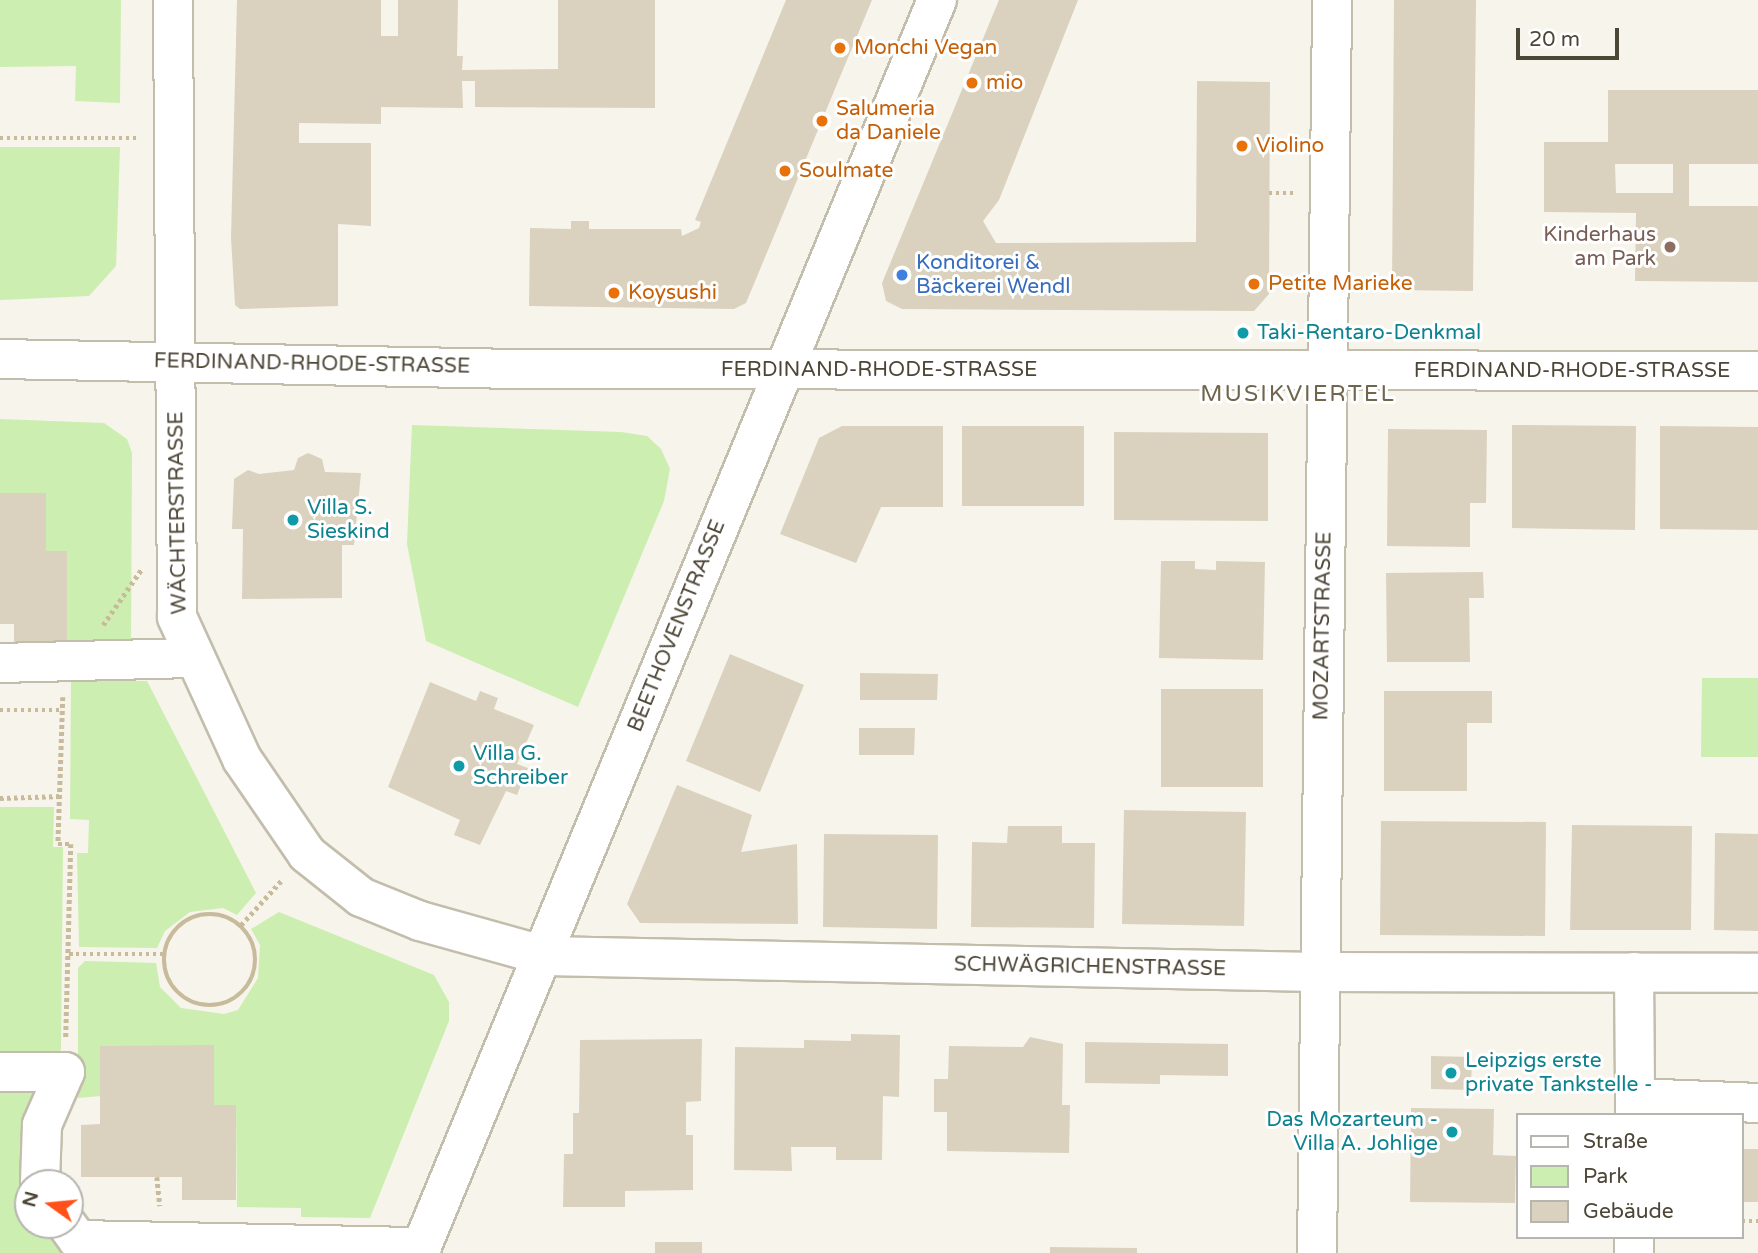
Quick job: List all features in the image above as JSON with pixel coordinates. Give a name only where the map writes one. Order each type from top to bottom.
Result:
[{"type":"street","name":"WÄCHTERSTRASSE","points":[[173,0],[177,617],[192,658],[242,759],[307,854],[361,898],[420,921],[545,957]]},
{"type":"street","name":"BEETHOVENSTRASSE","points":[[421,1250],[545,957],[780,370],[936,0]]},
{"type":"street","name":"MOZARTSTRASSE","points":[[1317,1253],[1317,972],[1332,0]]},
{"type":"street","name":"FERDINAND-RHODE-STRASSE","points":[[0,359],[780,370],[1758,371]]},
{"type":"street","points":[[0,663],[192,658]]},
{"type":"street","name":"SCHWÄGRICHENSTRASSE","points":[[545,957],[1317,972],[1758,973]]},
{"type":"street","points":[[1634,972],[1635,1106],[1758,1103]]},
{"type":"street","points":[[0,1072],[65,1072],[42,1125],[40,1169]]},
{"type":"street","points":[[77,1239],[421,1250]]},
{"type":"path","points":[[0,138],[173,138]]},
{"type":"path","points":[[65,1072],[71,844],[58,844],[63,710],[71,661],[137,570],[176,570]]},
{"type":"path","points":[[0,709],[63,710]]},
{"type":"path","points":[[0,798],[61,796]]},
{"type":"path","points":[[241,925],[307,854]]},
{"type":"path","points":[[215,913],[241,925],[256,952],[256,968],[251,983],[227,1003],[195,1004],[181,996],[171,985],[164,954],[187,919],[215,913]]},
{"type":"path","points":[[69,954],[164,954]]},
{"type":"green space","points":[[0,0],[121,0],[120,103],[75,101],[76,66],[0,67]]},
{"type":"green space","points":[[0,147],[120,147],[116,266],[89,296],[0,300]]},
{"type":"green space","points":[[0,419],[104,423],[127,439],[132,453],[131,650],[67,646],[67,551],[46,551],[46,493],[0,493]]},
{"type":"green space","points":[[412,425],[621,432],[647,436],[661,449],[670,469],[664,501],[578,707],[426,641],[407,544]]},
{"type":"green space","points":[[1702,678],[1758,678],[1758,757],[1701,757]]},
{"type":"green space","points":[[71,681],[147,681],[256,893],[237,915],[223,908],[190,912],[165,931],[157,948],[79,947],[77,853],[88,853],[89,820],[70,819]]},
{"type":"green space","points":[[0,807],[54,807],[53,847],[63,847],[61,1049],[54,1061],[0,1060]]},
{"type":"green space","points":[[279,912],[434,975],[449,1002],[449,1021],[370,1218],[301,1217],[301,1208],[237,1207],[236,1105],[214,1105],[213,1046],[101,1046],[101,1096],[78,1098],[78,968],[85,961],[156,963],[160,987],[181,1008],[224,1014],[238,1010],[258,978],[260,945],[251,929]]},
{"type":"green space","points":[[0,1082],[49,1083],[27,1169],[14,1169],[14,1239],[58,1239],[65,1246],[62,1253],[0,1253]]},
{"type":"building","points":[[237,0],[381,0],[381,36],[398,36],[398,0],[458,0],[457,56],[463,56],[462,70],[558,69],[558,0],[655,0],[655,108],[475,107],[475,81],[462,81],[463,108],[381,107],[381,124],[299,123],[299,143],[371,143],[371,226],[338,224],[338,306],[240,309],[235,305],[231,238]]},
{"type":"building","points":[[786,0],[872,0],[746,303],[734,309],[529,306],[530,228],[571,229],[571,221],[589,221],[589,229],[681,229],[682,236],[699,228],[701,222],[695,220]]},
{"type":"building","points":[[999,0],[1078,0],[999,200],[983,221],[996,243],[1196,242],[1197,81],[1270,82],[1269,294],[1254,311],[902,309],[886,301],[882,283]]},
{"type":"building","points":[[1394,0],[1476,0],[1473,291],[1392,290]]},
{"type":"building","points":[[1608,90],[1758,90],[1758,164],[1689,164],[1689,206],[1758,206],[1758,282],[1635,281],[1636,213],[1544,212],[1544,142],[1608,142]],"holes":[[[1615,164],[1673,164],[1673,193],[1616,193]]]},
{"type":"building","points":[[1512,425],[1636,426],[1635,530],[1512,528]]},
{"type":"building","points":[[842,426],[943,426],[943,507],[881,507],[856,563],[780,534],[819,438]]},
{"type":"building","points":[[962,426],[1084,426],[1084,506],[962,506]]},
{"type":"building","points":[[1660,426],[1758,427],[1758,530],[1660,529]]},
{"type":"building","points":[[1388,429],[1487,430],[1486,503],[1470,503],[1470,547],[1387,546]]},
{"type":"building","points":[[1114,432],[1268,433],[1268,521],[1114,520]]},
{"type":"building","name":"Villa S. Sieskind","points":[[308,453],[322,459],[325,472],[361,473],[354,545],[342,545],[342,598],[242,599],[243,529],[232,529],[234,479],[248,470],[259,474],[294,470],[298,458]]},
{"type":"building","points":[[0,493],[46,493],[46,551],[67,551],[67,646],[14,646],[14,624],[0,624]]},
{"type":"building","points":[[1161,561],[1195,561],[1195,569],[1216,570],[1216,561],[1265,562],[1263,660],[1159,658]]},
{"type":"building","points":[[1483,572],[1484,598],[1469,598],[1470,662],[1387,662],[1386,573]]},
{"type":"building","points":[[730,654],[804,685],[760,792],[686,761]]},
{"type":"building","points":[[860,673],[938,674],[937,700],[860,700]]},
{"type":"building","name":"Villa G. Schreiber","points":[[430,682],[476,701],[480,691],[498,698],[494,709],[534,725],[517,764],[528,768],[517,795],[506,791],[480,845],[454,835],[460,820],[388,787]]},
{"type":"building","points":[[1161,689],[1263,689],[1263,787],[1161,787]]},
{"type":"building","points":[[1384,691],[1492,691],[1492,723],[1467,723],[1467,791],[1384,791]]},
{"type":"building","points":[[859,728],[915,728],[914,755],[859,755]]},
{"type":"building","points":[[677,785],[752,815],[741,852],[797,844],[798,924],[640,923],[627,904]]},
{"type":"building","points":[[1124,810],[1246,812],[1244,926],[1122,924]]},
{"type":"building","points":[[1381,821],[1546,822],[1545,936],[1380,935]]},
{"type":"building","points":[[1572,825],[1692,826],[1691,930],[1570,930]]},
{"type":"building","points":[[1008,826],[1062,826],[1062,843],[1095,843],[1094,928],[971,927],[972,842],[1007,843]]},
{"type":"building","points":[[1715,833],[1758,834],[1758,931],[1714,930]]},
{"type":"building","points":[[824,834],[938,835],[937,929],[823,927]]},
{"type":"building","points":[[851,1034],[900,1035],[899,1097],[883,1096],[882,1160],[836,1160],[836,1147],[791,1147],[792,1171],[734,1170],[735,1047],[804,1048],[804,1040],[851,1041]]},
{"type":"building","points":[[1030,1037],[1063,1044],[1062,1105],[1070,1105],[1069,1153],[947,1151],[947,1112],[934,1112],[934,1079],[948,1079],[949,1046],[1023,1047]]},
{"type":"building","points":[[702,1039],[701,1101],[686,1102],[686,1135],[693,1135],[693,1190],[625,1191],[625,1207],[563,1207],[564,1154],[573,1154],[573,1113],[579,1113],[580,1040]]},
{"type":"building","points":[[1085,1042],[1228,1044],[1228,1076],[1160,1075],[1160,1084],[1085,1083]]},
{"type":"building","points":[[214,1045],[214,1105],[236,1105],[236,1200],[182,1200],[182,1177],[84,1177],[84,1169],[81,1169],[81,1125],[100,1124],[100,1046]]},
{"type":"building","name":"Leipzigs erste private Tankstelle -","points":[[1431,1056],[1472,1057],[1471,1090],[1431,1089]]},
{"type":"building","name":"Das Mozarteum - Villa A. Johlige","points":[[1411,1108],[1494,1109],[1493,1155],[1516,1156],[1515,1203],[1410,1202]]},
{"type":"building","points":[[1744,1149],[1758,1149],[1758,1202],[1744,1202]]},
{"type":"building","points":[[655,1242],[702,1242],[702,1253],[655,1253]]},
{"type":"building","points":[[1050,1247],[1137,1248],[1137,1253],[1050,1253]]},
{"type":"place","name":"Monchi Vegan","points":[[840,48]]},
{"type":"place","name":"mio","points":[[972,83]]},
{"type":"place","name":"Salumeria da Daniele","points":[[822,121]]},
{"type":"place","name":"Violino","points":[[1242,146]]},
{"type":"place","name":"Soulmate","points":[[785,171]]},
{"type":"place","name":"Kinderhaus am Park","points":[[1670,247]]},
{"type":"place","name":"Konditorei & Bäckerei Wendl","points":[[902,275]]},
{"type":"place","name":"Petite Marieke","points":[[1254,284]]},
{"type":"place","name":"Koysushi","points":[[614,293]]},
{"type":"place","name":"Taki-Rentaro-Denkmal","points":[[1243,333]]},
{"type":"place","name":"Villa S. Sieskind","points":[[293,520]]},
{"type":"place","name":"Villa G. Schreiber","points":[[459,766]]},
{"type":"place","name":"Leipzigs erste private Tankstelle -","points":[[1451,1073]]},
{"type":"place","name":"Das Mozarteum - Villa A. Johlige","points":[[1452,1132]]},
{"type":"district","name":"MUSIKVIERTEL","points":[[1298,394]]}]
